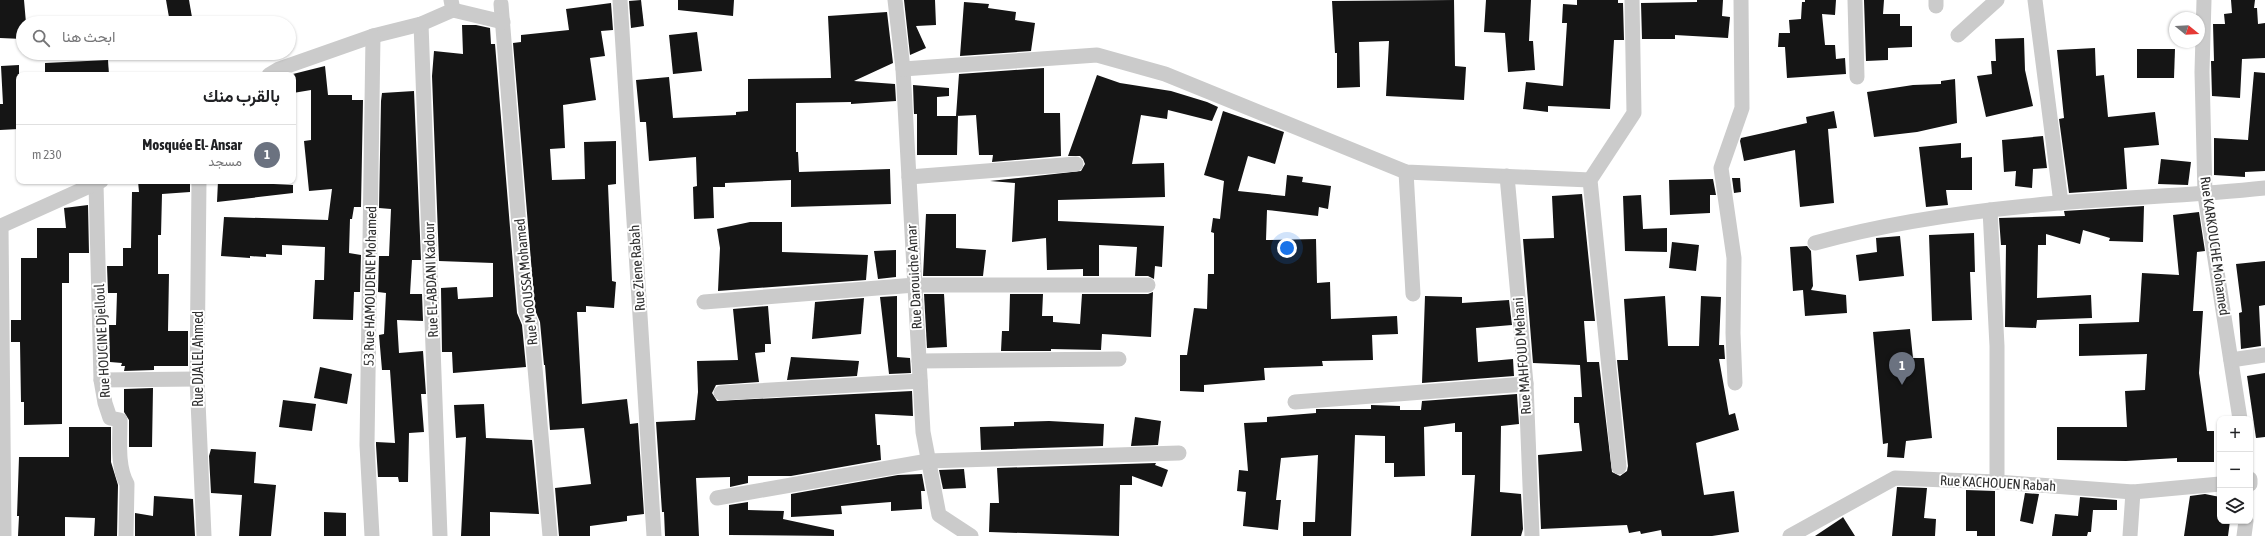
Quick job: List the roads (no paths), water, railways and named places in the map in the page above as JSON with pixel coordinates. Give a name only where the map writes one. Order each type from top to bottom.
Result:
[{"type":"street","name":"Rue Ziene Rabah","points":[[620,0],[654,536]]},
{"type":"street","name":"Rue Darouiche Amar","points":[[895,0],[903,69],[923,432],[939,515],[971,536]]},
{"type":"street","points":[[1620,467],[1590,180],[1634,113],[1632,0]]},
{"type":"street","points":[[1735,383],[1733,333],[1734,258],[1721,168],[1742,108],[1741,0]]},
{"type":"street","points":[[1855,0],[1857,77]]},
{"type":"street","points":[[1958,35],[1997,0]]},
{"type":"street","points":[[2035,0],[2061,203]]},
{"type":"street","name":"Rue KARKOUCHE Mohamed","points":[[2204,0],[2202,72],[2205,195],[2240,416]]},
{"type":"street","name":"Rue MoOUSSA Mohamed","points":[[501,4],[526,312],[531,323],[550,536]]},
{"type":"street","points":[[275,72],[373,36],[421,24],[452,5],[503,22]]},
{"type":"street","name":"Rue EL-ABDANI Kadour","points":[[421,24],[440,536]]},
{"type":"street","name":"53 Rue HAMOUDENE Mohamed","points":[[372,536],[367,445],[373,36]]},
{"type":"street","points":[[903,69],[1097,55],[1165,74],[1406,172],[1590,180]]},
{"type":"street","points":[[909,177],[1076,164]]},
{"type":"street","points":[[1406,172],[1413,294]]},
{"type":"street","name":"Rue MAHFOUD Mehani","points":[[1507,176],[1526,384],[1532,536]]},
{"type":"street","points":[[4,536],[1,226],[96,184]]},
{"type":"street","name":"Rue HOUCINE Djelloul","points":[[98,184],[101,380],[104,403],[110,418],[120,420],[120,459],[127,484],[126,536]]},
{"type":"street","name":"Rue DJALEL Ahmed","points":[[199,184],[197,379],[204,536]]},
{"type":"street","points":[[1815,242],[1856,232],[1990,210],[2061,203],[2205,195],[2265,188]]},
{"type":"street","points":[[1990,210],[1997,346],[1997,482]]},
{"type":"street","points":[[704,302],[915,285],[1148,285]]},
{"type":"street","points":[[2231,360],[2265,355]]},
{"type":"street","points":[[919,361],[1119,359]]},
{"type":"street","points":[[101,380],[197,379]]},
{"type":"street","points":[[721,393],[920,382]]},
{"type":"street","points":[[1295,402],[1526,384]]},
{"type":"street","points":[[717,498],[928,461],[1178,453]]},
{"type":"street","name":"Rue KACHOUEN Rabah","points":[[1790,536],[1895,478],[1997,482],[2133,492],[2217,484]]},
{"type":"street","points":[[2130,536],[2133,492]]},
{"type":"street","points":[[2244,536],[2246,524]]},
{"type":"place","name":"Mosquée El- Ansar","points":[[1902,385]]}]
